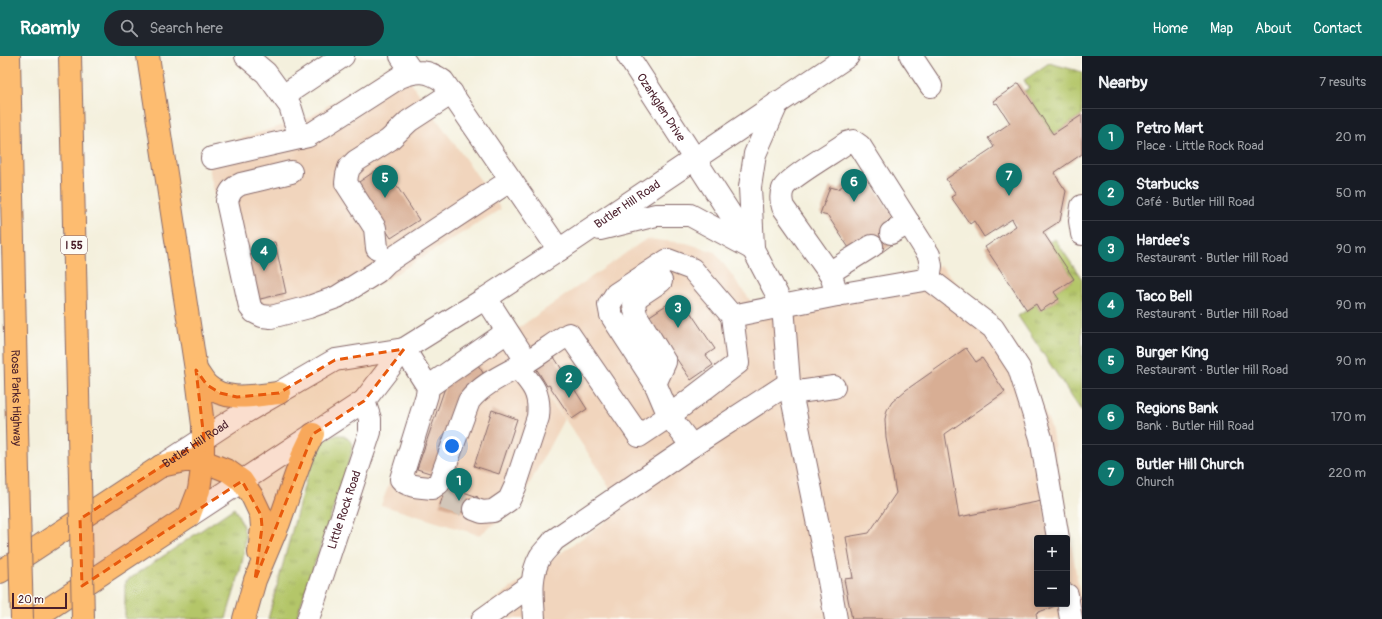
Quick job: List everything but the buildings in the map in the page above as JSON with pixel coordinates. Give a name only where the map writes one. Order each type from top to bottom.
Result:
[{"type":"main road","name":"Rosa Parks Highway","points":[[9,56],[22,619]]},
{"type":"main road","name":"I 55","points":[[70,56],[83,619]]},
{"type":"main road","points":[[148,56],[196,370],[204,439],[199,490],[189,516]]},
{"type":"main road","points":[[196,370],[207,385],[220,393],[237,397],[279,393]]},
{"type":"main road","points":[[255,580],[279,523],[302,457],[313,434]]},
{"type":"main road","points":[[161,466],[184,461],[203,461],[228,471],[242,481],[257,504],[261,521],[261,544],[255,580],[244,619]]},
{"type":"main road","name":"Butler Hill Road","points":[[0,572],[161,466]]},
{"type":"main road","name":"Butler Hill Road","points":[[33,619],[189,516]]},
{"type":"street","points":[[246,56],[266,72],[290,106],[300,138]]},
{"type":"street","points":[[283,96],[343,56]]},
{"type":"street","name":"Ozarkglen Drive","points":[[628,56],[753,249],[783,306]]},
{"type":"street","name":"Butler Hill Road","points":[[189,516],[364,401],[404,349],[486,298],[585,233],[694,158],[848,56]]},
{"type":"street","points":[[911,56],[931,86]]},
{"type":"street","points":[[212,158],[308,136],[400,77],[407,64],[428,72],[443,81],[559,250]]},
{"type":"street","points":[[290,172],[241,184],[229,193],[227,201],[250,307],[254,312],[262,316],[271,317],[337,297],[377,272],[382,255],[375,228],[346,183],[346,175],[349,168],[356,161],[389,140],[409,121],[452,93]]},
{"type":"street","points":[[753,249],[750,187],[756,154],[778,102]]},
{"type":"street","points":[[837,295],[830,273],[784,207],[780,198],[783,188],[791,180],[846,143],[853,141],[860,146],[900,228],[929,255],[931,266],[929,280]]},
{"type":"street","points":[[382,255],[511,180]]},
{"type":"street","points":[[1082,206],[1080,221],[1082,234]]},
{"type":"street","points":[[585,233],[656,215],[690,215],[753,249]]},
{"type":"street","points":[[830,273],[872,246]]},
{"type":"street","points":[[404,349],[428,387],[427,395],[401,479],[403,482],[437,493],[439,482],[469,401],[475,393],[522,365],[569,334],[639,436],[668,416],[738,363],[732,316],[692,270],[668,260],[616,294],[609,305],[611,315],[658,377],[668,416],[692,446]]},
{"type":"street","points":[[658,377],[665,362],[636,315],[634,305],[637,297],[667,277],[692,270]]},
{"type":"street","points":[[732,316],[837,295],[929,280],[993,328],[1018,368],[1041,438],[1057,535]]},
{"type":"street","points":[[474,509],[482,512],[493,511],[509,500],[515,487],[538,417],[540,405],[537,394],[507,332],[486,298]]},
{"type":"street","points":[[783,306],[790,388],[836,619]]},
{"type":"street","points":[[428,387],[507,332]]},
{"type":"street","name":"Butler Hill Road","points":[[161,466],[279,393],[336,360],[404,349]]},
{"type":"street","points":[[534,619],[532,584],[534,572],[540,557],[554,540],[692,446],[790,388],[834,388]]},
{"type":"street","name":"Little Rock Road","points":[[308,619],[370,432],[370,419],[364,401]]},
{"type":"street","points":[[483,619],[532,584]]},
{"type":"street","points":[[1069,607],[1071,619]]},
{"type":"highlighted area","points":[[404,349],[364,401],[313,434],[255,580],[262,527],[261,515],[242,481],[82,586],[80,519],[204,439],[196,370],[207,385],[220,393],[237,397],[279,393],[335,360]]},
{"type":"shaded area","points":[[396,62],[501,209],[379,284],[334,308],[245,317],[204,150],[310,117]]},
{"type":"shaded area","points":[[646,239],[686,243],[715,252],[753,304],[941,266],[1019,351],[1051,427],[1070,535],[1034,535],[1034,607],[1070,607],[1070,537],[1082,607],[1082,619],[467,619],[622,510],[596,465],[531,369],[514,331]]},
{"type":"shaded area","points":[[502,331],[564,419],[516,509],[479,535],[381,505],[429,380]]},
{"type":"green space","points":[[1049,63],[1082,72],[1082,115],[1053,134],[1024,91],[1029,88],[1024,80]]},
{"type":"green space","points":[[1055,239],[1082,279],[1082,412],[1018,316],[1036,304],[1040,311],[1059,299],[1054,292],[1074,279],[1049,242]]},
{"type":"green space","points":[[337,435],[342,435],[349,440],[352,446],[352,452],[296,619],[268,619],[311,461],[315,452],[323,442]]},
{"type":"green space","points":[[234,508],[243,527],[245,543],[244,554],[226,619],[125,619],[125,582]]},
{"type":"tunnel","points":[[443,498],[474,509]]},
{"type":"place","name":"Butler Hill Church","points":[[1009,196]]},
{"type":"place","name":"Burger King","points":[[385,198]]},
{"type":"place","name":"Regions Bank","points":[[854,202]]},
{"type":"place","name":"Taco Bell","points":[[264,271]]},
{"type":"place","name":"Hardee's","points":[[678,328]]},
{"type":"place","name":"Starbucks","points":[[569,398]]},
{"type":"place","name":"Petro Mart","points":[[459,501]]}]
